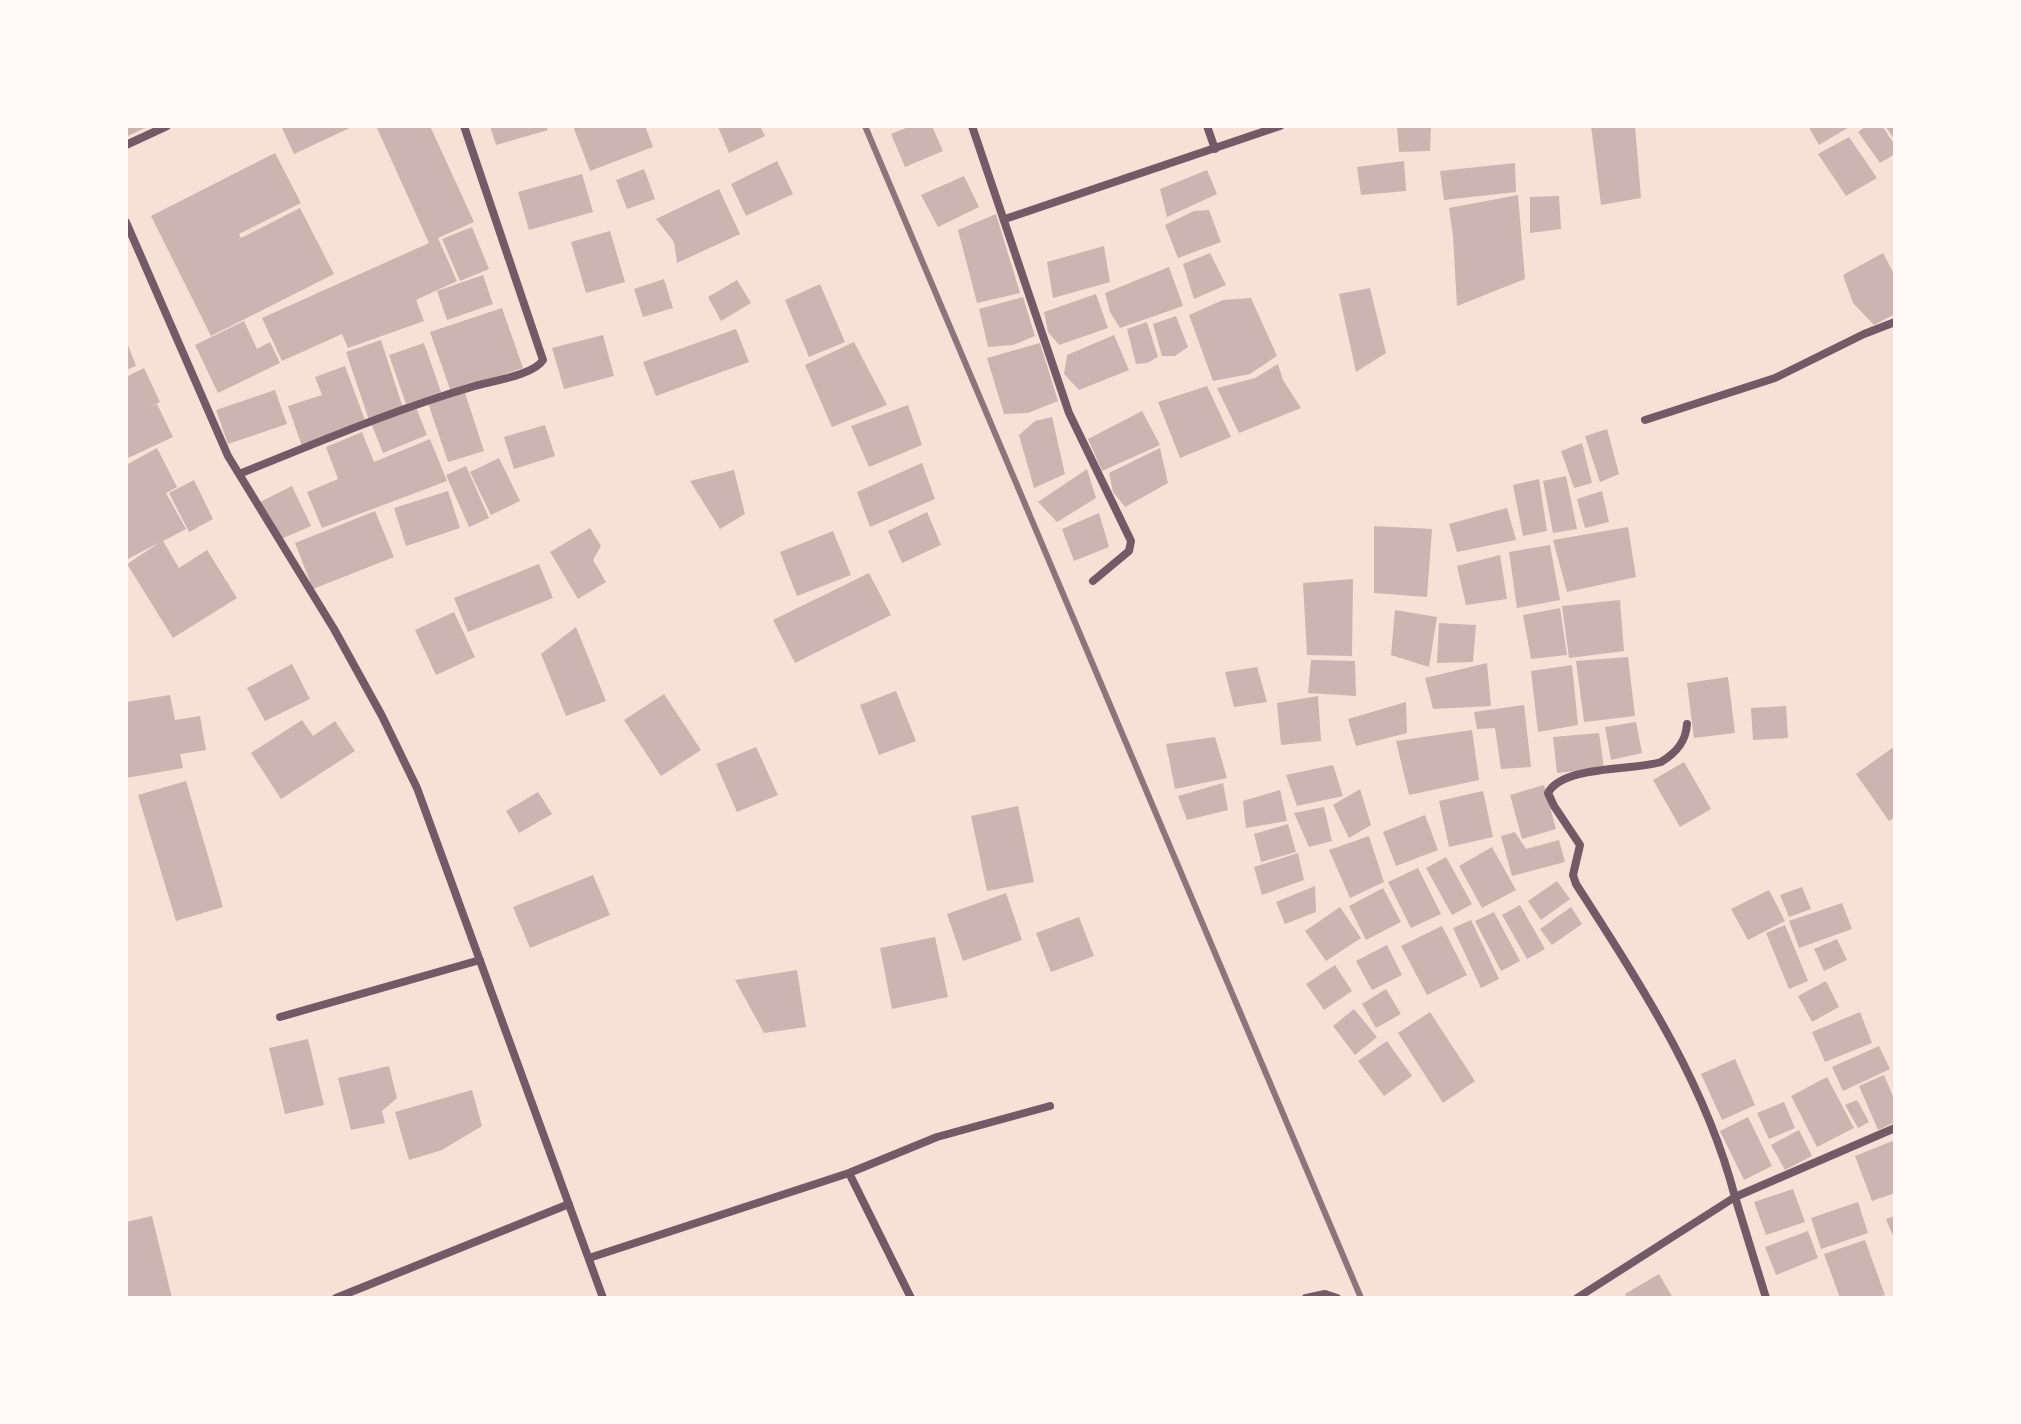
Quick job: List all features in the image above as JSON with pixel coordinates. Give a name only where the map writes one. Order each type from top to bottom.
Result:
[{"type":"street","points":[[126,145],[167,126]]},
{"type":"street","points":[[239,474],[414,405],[518,374],[539,366],[543,360],[464,126]]},
{"type":"street","points":[[972,126],[1069,413],[1131,541],[1129,551],[1093,581]]},
{"type":"street","points":[[1207,126],[1215,149]]},
{"type":"street","points":[[1005,219],[1280,126]]},
{"type":"street","points":[[126,222],[228,456],[334,629],[382,716],[432,826],[603,1298]]},
{"type":"street","points":[[1645,420],[1775,378],[1895,322]]},
{"type":"street","points":[[1687,724],[1683,741],[1661,762],[1570,776],[1554,783],[1548,793],[1580,845],[1573,875],[1576,884],[1645,992],[1680,1054],[1718,1137],[1766,1298]]},
{"type":"street","points":[[280,1017],[480,960]]},
{"type":"street","points":[[589,1258],[849,1173],[937,1137],[1050,1106]]},
{"type":"street","points":[[1577,1298],[1735,1197],[1895,1128]]},
{"type":"street","points":[[849,1173],[911,1298]]},
{"type":"street","points":[[336,1298],[569,1204]]},
{"type":"street","points":[[1306,1298],[1325,1294],[1337,1298]]},
{"type":"building","points":[[126,126],[149,126],[126,137]]},
{"type":"building","points":[[281,126],[354,126],[294,154]]},
{"type":"building","points":[[376,126],[430,126],[474,222],[438,238],[457,281],[416,300],[424,321],[348,348],[342,334],[282,361],[262,318],[429,243]]},
{"type":"building","points":[[490,126],[546,126],[548,130],[496,145]]},
{"type":"building","points":[[573,126],[645,126],[653,147],[590,171]]},
{"type":"building","points":[[760,126],[765,136],[729,153],[718,127]]},
{"type":"building","points":[[911,126],[932,126],[943,151],[905,167],[891,134]]},
{"type":"building","points":[[1397,126],[1431,126],[1430,151],[1399,152]]},
{"type":"building","points":[[1591,126],[1635,126],[1641,198],[1601,205]]},
{"type":"building","points":[[1808,126],[1851,126],[1819,145]]},
{"type":"building","points":[[1866,126],[1882,126],[1895,145],[1895,154],[1880,163],[1858,132]]},
{"type":"building","points":[[1885,126],[1895,126],[1895,140]]},
{"type":"building","points":[[1849,137],[1877,178],[1846,196],[1818,154]]},
{"type":"building","points":[[275,153],[301,203],[239,234],[241,238],[300,208],[334,274],[211,336],[151,216]]},
{"type":"building","points":[[777,161],[793,194],[746,216],[731,184]]},
{"type":"building","points":[[1404,161],[1406,191],[1361,195],[1357,167]]},
{"type":"building","points":[[1515,163],[1516,192],[1444,200],[1440,171]]},
{"type":"building","points":[[644,169],[655,199],[627,209],[616,180]]},
{"type":"building","points":[[1207,170],[1217,194],[1167,217],[1160,189]]},
{"type":"building","points":[[582,174],[593,212],[529,230],[518,192]]},
{"type":"building","points":[[964,176],[979,207],[938,227],[921,195]]},
{"type":"building","points":[[719,189],[740,234],[677,263],[674,242],[656,219]]},
{"type":"building","points":[[1518,195],[1525,279],[1457,306],[1449,208]]},
{"type":"building","points":[[1559,196],[1561,229],[1530,233],[1530,197]]},
{"type":"building","points":[[1209,210],[1221,242],[1178,258],[1165,225],[1194,211]]},
{"type":"building","points":[[996,214],[1020,293],[977,303],[958,230]]},
{"type":"building","points":[[472,227],[489,269],[460,281],[442,239]]},
{"type":"building","points":[[610,231],[625,282],[586,293],[571,242]]},
{"type":"building","points":[[1104,246],[1110,282],[1053,298],[1047,262]]},
{"type":"building","points":[[1210,253],[1226,285],[1194,299],[1183,264]]},
{"type":"building","points":[[1883,253],[1895,276],[1895,314],[1874,325],[1853,303],[1843,275]]},
{"type":"building","points":[[1169,267],[1183,306],[1120,328],[1110,312],[1105,293]]},
{"type":"building","points":[[483,275],[493,304],[447,320],[437,291]]},
{"type":"building","points":[[664,279],[673,308],[643,317],[634,289]]},
{"type":"building","points":[[737,280],[751,303],[721,321],[708,297]]},
{"type":"building","points":[[820,284],[845,342],[809,357],[785,300]]},
{"type":"building","points":[[1370,288],[1386,353],[1356,372],[1339,294]]},
{"type":"building","points":[[1096,294],[1108,328],[1059,345],[1048,332],[1044,312]]},
{"type":"building","points":[[1023,297],[1035,336],[1013,345],[988,347],[979,309]]},
{"type":"building","points":[[1251,298],[1277,356],[1250,374],[1213,381],[1189,315],[1223,300]]},
{"type":"building","points":[[502,308],[523,368],[451,392],[430,332]]},
{"type":"building","points":[[1176,316],[1188,347],[1175,356],[1162,356],[1153,324]]},
{"type":"building","points":[[244,321],[257,349],[270,342],[280,363],[218,393],[195,345]]},
{"type":"building","points":[[1147,322],[1158,357],[1136,364],[1127,329]]},
{"type":"building","points":[[736,329],[749,362],[656,396],[643,362]]},
{"type":"building","points":[[603,335],[614,376],[564,389],[552,348]]},
{"type":"building","points":[[1114,335],[1129,370],[1079,390],[1064,374],[1067,355]]},
{"type":"building","points":[[126,340],[136,366],[126,370]]},
{"type":"building","points":[[381,340],[403,408],[369,420],[346,352]]},
{"type":"building","points":[[854,342],[887,405],[832,427],[805,365]]},
{"type":"building","points":[[424,343],[441,392],[406,404],[389,355]]},
{"type":"building","points":[[1040,343],[1058,401],[1028,413],[1004,414],[987,358]]},
{"type":"building","points":[[1278,364],[1283,380],[1301,408],[1239,433],[1217,388],[1255,378]]},
{"type":"building","points":[[345,366],[366,423],[302,446],[288,406],[322,395],[315,377]]},
{"type":"building","points":[[144,368],[160,402],[145,409],[157,404],[173,437],[126,459],[126,377]]},
{"type":"building","points":[[1207,386],[1231,437],[1180,458],[1158,402]]},
{"type":"building","points":[[275,390],[287,424],[228,444],[216,410]]},
{"type":"building","points":[[464,390],[484,451],[448,462],[428,403]]},
{"type":"building","points":[[415,405],[427,435],[383,453],[371,423]]},
{"type":"building","points":[[908,405],[922,445],[869,467],[851,426]]},
{"type":"building","points":[[1142,411],[1160,445],[1102,471],[1088,439]]},
{"type":"building","points":[[1052,417],[1065,474],[1034,488],[1019,435],[1035,421]]},
{"type":"building","points":[[545,425],[555,456],[514,469],[504,437]]},
{"type":"building","points":[[1607,429],[1619,474],[1600,482],[1585,436]]},
{"type":"building","points":[[362,432],[374,462],[430,439],[447,481],[322,528],[307,492],[338,479],[326,447]]},
{"type":"building","points":[[1582,443],[1592,483],[1574,488],[1561,451]]},
{"type":"building","points":[[157,448],[177,487],[166,493],[186,529],[163,541],[179,568],[207,550],[237,598],[173,638],[127,564],[160,542],[126,560],[126,465]]},
{"type":"building","points":[[1160,448],[1168,483],[1125,507],[1113,492],[1109,473]]},
{"type":"building","points":[[499,458],[520,501],[491,515],[470,472]]},
{"type":"building","points":[[922,463],[935,499],[870,527],[857,492]]},
{"type":"building","points":[[466,466],[489,518],[469,527],[446,475]]},
{"type":"building","points":[[1087,469],[1096,498],[1057,522],[1038,502]]},
{"type":"building","points":[[734,470],[745,514],[720,529],[690,481]]},
{"type":"building","points":[[1566,476],[1577,529],[1553,533],[1543,481]]},
{"type":"building","points":[[1539,479],[1547,531],[1523,536],[1513,485]]},
{"type":"building","points":[[194,480],[213,519],[189,532],[169,493]]},
{"type":"building","points":[[292,486],[311,526],[281,539],[260,502]]},
{"type":"building","points":[[448,491],[460,528],[406,546],[394,508]]},
{"type":"building","points":[[1602,491],[1609,522],[1585,528],[1577,499]]},
{"type":"building","points":[[1507,508],[1516,540],[1457,552],[1449,524]]},
{"type":"building","points":[[375,511],[394,557],[313,589],[295,543]]},
{"type":"building","points":[[927,512],[941,545],[902,563],[888,531]]},
{"type":"building","points":[[1099,513],[1109,547],[1074,561],[1062,529]]},
{"type":"building","points":[[1374,526],[1432,529],[1427,597],[1374,593]]},
{"type":"building","points":[[1628,527],[1636,577],[1567,592],[1553,540]]},
{"type":"building","points":[[590,528],[601,546],[593,560],[606,582],[578,599],[550,552]]},
{"type":"building","points":[[833,531],[851,575],[797,596],[780,552]]},
{"type":"building","points":[[1550,545],[1560,600],[1517,608],[1509,552]]},
{"type":"building","points":[[1500,555],[1507,599],[1466,605],[1457,566]]},
{"type":"building","points":[[539,564],[553,598],[468,632],[454,598]]},
{"type":"building","points":[[869,573],[891,615],[795,663],[773,620]]},
{"type":"building","points":[[1353,579],[1352,656],[1307,655],[1303,583]]},
{"type":"building","points":[[1620,600],[1624,651],[1569,658],[1562,606]]},
{"type":"building","points":[[1560,608],[1567,655],[1531,659],[1523,615]]},
{"type":"building","points":[[1395,610],[1437,617],[1429,667],[1391,655]]},
{"type":"building","points":[[454,612],[475,657],[436,675],[415,630]]},
{"type":"building","points":[[1439,623],[1476,625],[1473,662],[1437,663]]},
{"type":"building","points":[[576,627],[606,701],[566,716],[541,654]]},
{"type":"building","points":[[1628,657],[1635,716],[1584,722],[1576,661]]},
{"type":"building","points":[[1311,660],[1355,661],[1356,696],[1308,693]]},
{"type":"building","points":[[1487,663],[1491,706],[1433,709],[1425,678]]},
{"type":"building","points":[[292,664],[310,699],[265,721],[247,688]]},
{"type":"building","points":[[1572,665],[1578,725],[1538,732],[1531,671]]},
{"type":"building","points":[[1257,667],[1267,702],[1234,707],[1225,672]]},
{"type":"building","points":[[1728,677],[1735,733],[1694,738],[1687,683]]},
{"type":"building","points":[[896,691],[916,741],[879,755],[860,705]]},
{"type":"building","points":[[664,694],[701,750],[661,776],[624,720]]},
{"type":"building","points":[[170,695],[175,720],[200,716],[206,750],[180,754],[183,768],[126,778],[126,702]]},
{"type":"building","points":[[1318,696],[1321,741],[1281,745],[1277,703]]},
{"type":"building","points":[[1406,702],[1407,733],[1356,746],[1348,719]]},
{"type":"building","points":[[1524,705],[1531,767],[1501,769],[1495,728],[1477,729],[1474,712]]},
{"type":"building","points":[[1786,706],[1788,738],[1753,740],[1751,708]]},
{"type":"building","points":[[302,720],[313,736],[335,721],[355,751],[281,799],[251,753]]},
{"type":"building","points":[[1636,722],[1642,753],[1611,760],[1605,727]]},
{"type":"building","points":[[1472,730],[1479,780],[1409,795],[1396,741]]},
{"type":"building","points":[[1599,733],[1604,768],[1557,773],[1553,737]]},
{"type":"building","points":[[1215,737],[1227,778],[1175,789],[1166,744]]},
{"type":"building","points":[[1895,746],[1895,817],[1889,821],[1856,774]]},
{"type":"building","points":[[756,747],[778,795],[737,812],[716,764]]},
{"type":"building","points":[[1684,762],[1711,809],[1680,827],[1653,780]]},
{"type":"building","points":[[1333,765],[1343,796],[1297,806],[1286,775]]},
{"type":"building","points":[[186,781],[223,907],[176,921],[138,795]]},
{"type":"building","points":[[1223,783],[1228,810],[1187,820],[1178,796]]},
{"type":"building","points":[[1544,785],[1556,829],[1522,839],[1510,795]]},
{"type":"building","points":[[1360,789],[1371,825],[1349,838],[1333,805]]},
{"type":"building","points":[[1280,790],[1287,821],[1246,828],[1243,801]]},
{"type":"building","points":[[1483,791],[1493,837],[1449,847],[1439,801]]},
{"type":"building","points":[[538,792],[552,814],[519,833],[506,811]]},
{"type":"building","points":[[1018,806],[1034,882],[987,891],[971,816]]},
{"type":"building","points":[[1324,807],[1332,841],[1309,847],[1294,813]]},
{"type":"building","points":[[1425,815],[1438,850],[1396,866],[1383,832]]},
{"type":"building","points":[[1288,824],[1296,852],[1261,862],[1254,834]]},
{"type":"building","points":[[1515,832],[1526,849],[1559,840],[1565,862],[1512,876],[1501,836]]},
{"type":"building","points":[[1369,836],[1384,882],[1350,898],[1329,850]]},
{"type":"building","points":[[1492,847],[1516,890],[1482,908],[1459,866]]},
{"type":"building","points":[[1298,853],[1304,880],[1262,895],[1254,867]]},
{"type":"building","points":[[1446,857],[1472,904],[1452,915],[1426,868]]},
{"type":"building","points":[[1418,868],[1441,914],[1411,928],[1388,882]]},
{"type":"building","points":[[593,875],[610,915],[530,948],[513,907]]},
{"type":"building","points":[[1557,881],[1570,899],[1541,920],[1528,901]]},
{"type":"building","points":[[1315,886],[1316,912],[1285,924],[1276,902]]},
{"type":"building","points":[[1802,887],[1811,909],[1789,917],[1780,895]]},
{"type":"building","points":[[1383,888],[1401,922],[1366,940],[1349,906]]},
{"type":"building","points":[[1769,890],[1785,921],[1748,940],[1731,909]]},
{"type":"building","points":[[1006,893],[1022,940],[963,961],[947,914]]},
{"type":"building","points":[[1842,903],[1852,929],[1799,948],[1789,921]]},
{"type":"building","points":[[1520,905],[1545,949],[1527,959],[1502,915]]},
{"type":"building","points":[[1340,907],[1361,938],[1326,961],[1305,931]]},
{"type":"building","points":[[1571,907],[1582,924],[1552,945],[1540,929]]},
{"type":"building","points":[[1494,912],[1520,961],[1501,971],[1475,921]]},
{"type":"building","points":[[1079,917],[1094,956],[1051,972],[1036,933]]},
{"type":"building","points":[[1471,920],[1499,979],[1481,988],[1453,928]]},
{"type":"building","points":[[1785,925],[1808,981],[1789,989],[1766,933]]},
{"type":"building","points":[[1442,926],[1467,975],[1427,995],[1401,946]]},
{"type":"building","points":[[935,937],[948,997],[892,1009],[880,948]]},
{"type":"building","points":[[1837,939],[1847,960],[1824,971],[1814,949]]},
{"type":"building","points":[[1387,945],[1402,975],[1372,990],[1356,961]]},
{"type":"building","points":[[1335,965],[1352,991],[1324,1010],[1306,984]]},
{"type":"building","points":[[797,970],[806,1027],[764,1033],[735,980]]},
{"type":"building","points":[[1826,981],[1839,1007],[1812,1022],[1798,996]]},
{"type":"building","points":[[1386,989],[1401,1014],[1376,1028],[1362,1004]]},
{"type":"building","points":[[1354,1009],[1377,1037],[1355,1055],[1333,1026]]},
{"type":"building","points":[[1430,1012],[1475,1081],[1443,1103],[1398,1033]]},
{"type":"building","points":[[1860,1012],[1872,1043],[1825,1062],[1812,1032]]},
{"type":"building","points":[[308,1039],[324,1105],[285,1114],[269,1048]]},
{"type":"building","points":[[1387,1041],[1412,1076],[1384,1096],[1358,1061]]},
{"type":"building","points":[[1879,1046],[1890,1069],[1843,1091],[1832,1067]]},
{"type":"building","points":[[1735,1059],[1755,1105],[1722,1120],[1701,1074]]},
{"type":"building","points":[[389,1066],[397,1098],[382,1111],[385,1123],[351,1130],[338,1078]]},
{"type":"building","points":[[1884,1075],[1895,1101],[1895,1122],[1878,1130],[1859,1086]]},
{"type":"building","points":[[1827,1077],[1854,1128],[1817,1147],[1791,1096]]},
{"type":"building","points":[[472,1090],[482,1126],[442,1150],[409,1160],[395,1112]]},
{"type":"building","points":[[1857,1100],[1869,1122],[1858,1128],[1845,1105]]},
{"type":"building","points":[[1784,1102],[1795,1128],[1769,1139],[1757,1113]]},
{"type":"building","points":[[1748,1117],[1772,1166],[1744,1180],[1720,1131]]},
{"type":"building","points":[[1799,1130],[1812,1156],[1785,1170],[1771,1145]]},
{"type":"building","points":[[1895,1140],[1895,1193],[1872,1201],[1855,1156]]},
{"type":"building","points":[[1793,1189],[1805,1222],[1766,1235],[1754,1202]]},
{"type":"building","points":[[1858,1202],[1868,1233],[1821,1249],[1811,1218]]},
{"type":"building","points":[[152,1216],[172,1298],[126,1298],[126,1222]]},
{"type":"building","points":[[1895,1216],[1895,1241],[1886,1219]]},
{"type":"building","points":[[1808,1231],[1818,1258],[1776,1275],[1765,1247]]},
{"type":"building","points":[[1865,1240],[1885,1295],[1840,1298],[1824,1254]]},
{"type":"building","points":[[1659,1274],[1673,1298],[1627,1298],[1625,1294]]},
{"type":"railway","points":[[865,126],[1361,1298]]}]
